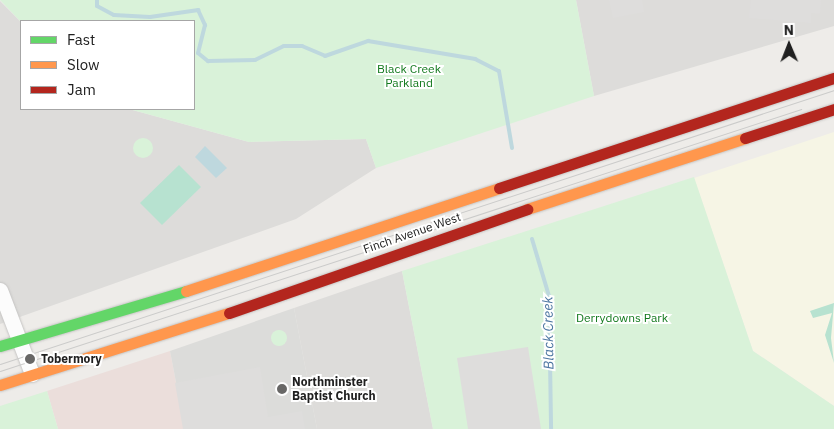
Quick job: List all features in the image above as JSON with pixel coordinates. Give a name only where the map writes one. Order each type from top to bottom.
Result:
[{"type":"main road","name":"Finch Avenue West","points":[[0,346],[215,282],[834,78]]},
{"type":"main road","name":"Finch Avenue West","points":[[0,384],[195,325],[443,237],[834,109]]},
{"type":"street","points":[[0,290],[21,340],[32,374]]},
{"type":"shaded area","points":[[576,0],[834,0],[834,26],[594,96]]},
{"type":"shaded area","points":[[609,0],[642,0],[644,12],[613,18]]},
{"type":"shaded area","points":[[751,0],[821,0],[820,14],[811,13],[811,23],[749,18]]},
{"type":"shaded area","points":[[0,1],[20,21],[20,110],[133,110],[249,142],[366,139],[376,168],[296,219],[0,324]]},
{"type":"shaded area","points":[[834,132],[834,406],[753,351],[694,178]]},
{"type":"shaded area","points":[[402,271],[433,429],[317,429],[294,308]]},
{"type":"shaded area","points":[[294,308],[317,429],[185,429],[170,351]]},
{"type":"shaded area","points":[[528,347],[541,429],[468,429],[457,358]]},
{"type":"shaded area","points":[[170,351],[185,429],[58,429],[47,391]]},
{"type":"shaded area","points":[[260,367],[268,417],[302,411],[305,429],[183,429],[175,383]]},
{"type":"green space","name":"Black Creek Parkland","points":[[0,0],[576,0],[594,96],[376,168],[366,139],[249,142],[133,110],[195,110],[195,20],[20,21]]},
{"type":"green space","points":[[143,138],[150,141],[153,148],[150,155],[143,158],[136,155],[133,148],[136,141]]},
{"type":"green space","points":[[179,165],[201,187],[162,225],[140,203]]},
{"type":"green space","name":"Derrydowns Park","points":[[694,177],[753,351],[834,406],[834,429],[433,429],[402,271]]},
{"type":"green space","points":[[834,303],[831,338],[834,363],[825,335],[832,313],[813,318],[810,311]]},
{"type":"green space","points":[[279,330],[287,338],[279,346],[271,338]]},
{"type":"green space","points":[[47,391],[58,429],[0,429],[0,406]]},
{"type":"water","points":[[205,146],[227,168],[216,178],[195,157]]},
{"type":"waterway","name":"Black Creek","points":[[97,0],[97,6],[114,15],[150,17],[198,10],[205,25],[198,53],[208,61],[255,60],[284,46],[302,46],[325,56],[368,41],[475,59],[499,71],[512,148]]},
{"type":"waterway","name":"Black Creek","points":[[532,239],[549,296],[551,429]]},
{"type":"tram line","points":[[0,364],[834,90]]},
{"type":"tram line","points":[[0,371],[801,109]]},
{"type":"traffic: fast","points":[[0,346],[186,291]]},
{"type":"traffic: slow","points":[[527,209],[745,138]]},
{"type":"traffic: slow","points":[[186,291],[499,188]]},
{"type":"traffic: slow","points":[[0,385],[229,313]]},
{"type":"traffic: jam","points":[[499,188],[834,78]]},
{"type":"traffic: jam","points":[[745,138],[834,109]]},
{"type":"traffic: jam","points":[[229,313],[527,209]]},
{"type":"place","name":"Tobermory","points":[[30,359]]},
{"type":"place","name":"Northminster Baptist Church","points":[[282,389]]}]
